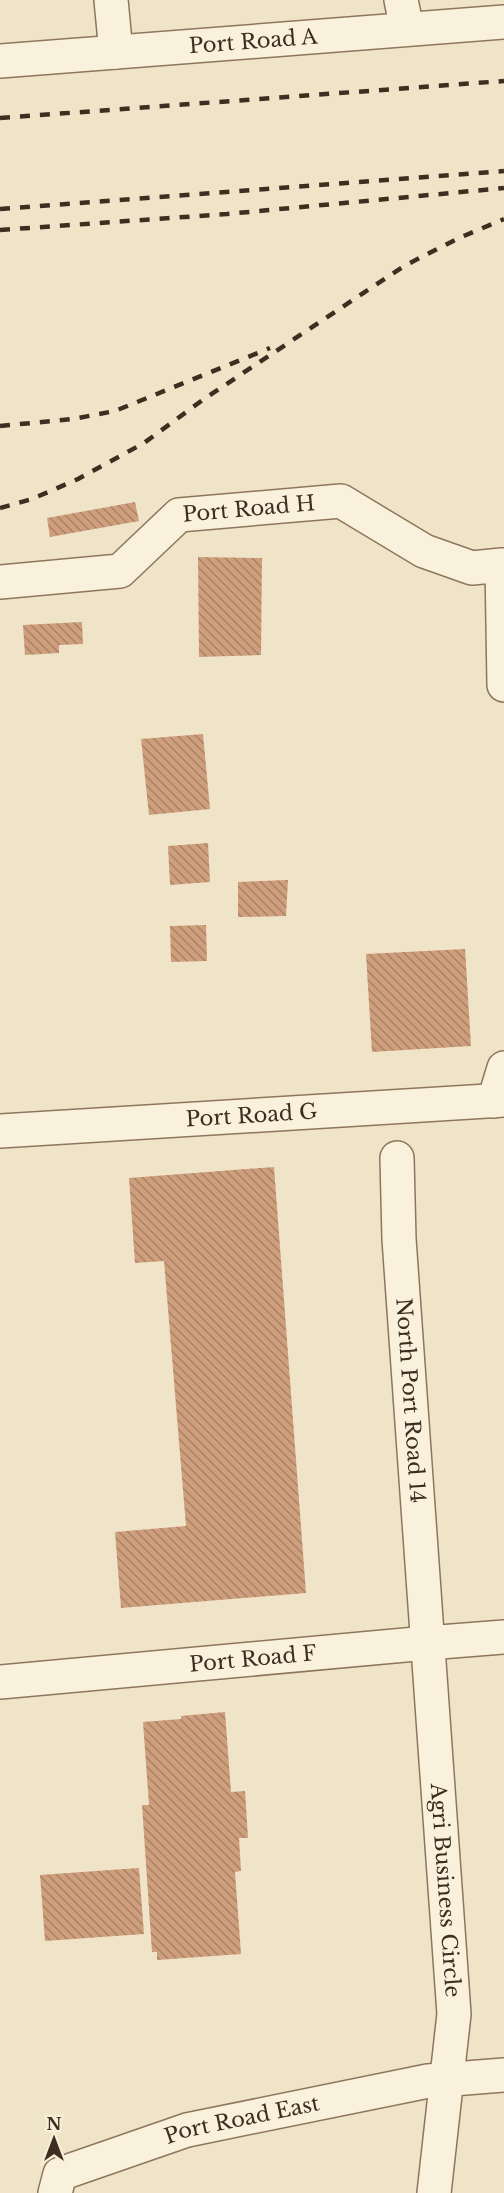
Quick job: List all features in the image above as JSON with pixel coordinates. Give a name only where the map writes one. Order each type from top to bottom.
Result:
[{"type":"lane","points":[[111,0],[116,52]]},
{"type":"lane","name":"Port Road A","points":[[0,61],[116,52],[404,15],[504,22]]},
{"type":"lane","name":"Port Road H","points":[[0,582],[120,571],[179,515],[341,501],[424,552],[472,568],[502,565],[504,686]]},
{"type":"lane","points":[[499,1101],[504,1068]]},
{"type":"lane","name":"Port Road G","points":[[0,1131],[499,1101]]},
{"type":"lane","name":"North Port Road 14","points":[[397,1158],[400,1251],[427,1642]]},
{"type":"lane","name":"Port Road F","points":[[0,1683],[427,1642],[504,1637]]},
{"type":"lane","name":"Agri Business Circle","points":[[427,1642],[454,2014],[434,2193]]},
{"type":"lane","points":[[447,2080],[504,2076]]},
{"type":"lane","name":"Port Road East","points":[[55,2193],[60,2174],[187,2130],[428,2081],[447,2080]]},
{"type":"building","points":[[135,502],[139,521],[50,537],[47,518]]},
{"type":"building","points":[[198,557],[262,558],[261,655],[199,657]]},
{"type":"building","points":[[82,622],[83,644],[59,645],[59,653],[25,655],[23,625]]},
{"type":"building","points":[[203,734],[210,809],[149,815],[141,739]]},
{"type":"building","points":[[208,843],[210,882],[170,885],[168,846]]},
{"type":"building","points":[[288,880],[286,916],[238,917],[238,882]]},
{"type":"building","points":[[206,925],[207,961],[171,962],[170,926]]},
{"type":"building","points":[[465,949],[471,1046],[372,1052],[366,954]]},
{"type":"building","points":[[274,1167],[306,1593],[121,1608],[115,1532],[186,1526],[164,1261],[135,1263],[129,1178]]},
{"type":"building","points":[[225,1712],[231,1792],[245,1791],[248,1838],[239,1838],[241,1871],[235,1872],[241,1954],[157,1960],[157,1952],[152,1952],[142,1805],[149,1805],[143,1722]]},
{"type":"building","points":[[139,1868],[144,1934],[45,1941],[40,1875]]},
{"type":"railway","points":[[0,118],[504,81]]},
{"type":"railway","points":[[0,209],[504,171]]},
{"type":"railway","points":[[0,230],[227,214],[504,188]]},
{"type":"railway","points":[[0,508],[32,499],[78,479],[144,443],[204,399],[404,266],[459,238],[504,219]]},
{"type":"railway","points":[[0,426],[73,419],[115,411],[270,348]]}]
